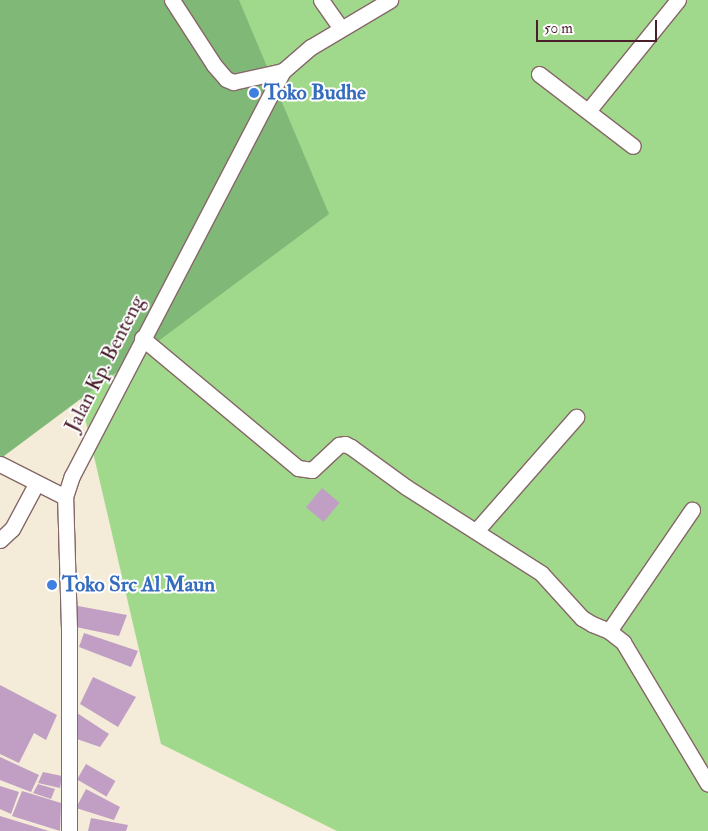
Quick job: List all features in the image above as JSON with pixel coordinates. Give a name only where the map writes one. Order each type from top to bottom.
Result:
[{"type":"street","points":[[172,0],[214,65],[226,79],[234,82],[283,71]]},
{"type":"street","points":[[321,0],[341,29]]},
{"type":"street","name":"Jalan Kp. Benteng","points":[[69,831],[69,637],[65,498],[72,476],[142,338],[283,71],[311,47],[390,0]]},
{"type":"street","points":[[588,111],[678,0]]},
{"type":"street","points":[[539,74],[633,146]]},
{"type":"street","points":[[142,338],[298,468],[312,470],[339,445],[344,444],[406,487],[541,572],[582,618],[609,631],[623,642],[708,784]]},
{"type":"street","points":[[476,531],[576,417]]},
{"type":"street","points":[[0,464],[65,498]]},
{"type":"street","points":[[0,540],[12,529],[36,484]]},
{"type":"street","points":[[609,631],[692,510]]},
{"type":"green space","points":[[0,0],[708,0],[708,831],[337,831],[161,744],[0,53]]},
{"type":"green space","points":[[0,0],[239,0],[329,214],[0,459]]},
{"type":"building","points":[[322,488],[340,503],[324,522],[306,507]]},
{"type":"building","points":[[78,606],[127,615],[119,636],[76,627]]},
{"type":"building","points":[[84,633],[138,651],[131,667],[79,647]]},
{"type":"building","points":[[93,677],[136,697],[118,727],[80,704]]},
{"type":"building","points":[[0,685],[57,715],[46,740],[34,733],[19,763],[0,754]]},
{"type":"building","points":[[77,713],[109,734],[100,747],[74,738]]},
{"type":"building","points":[[0,757],[39,775],[31,792],[0,780]]},
{"type":"building","points":[[86,764],[115,781],[106,797],[77,780]]},
{"type":"building","points":[[43,772],[62,776],[60,788],[38,783]]},
{"type":"building","points":[[38,784],[55,789],[51,799],[33,793]]},
{"type":"building","points":[[0,786],[19,792],[11,814],[0,809]]},
{"type":"building","points":[[86,789],[120,807],[114,820],[76,808]]},
{"type":"building","points":[[22,791],[61,803],[60,831],[12,816]]},
{"type":"building","points":[[0,816],[49,831],[0,831]]},
{"type":"building","points":[[91,818],[128,825],[126,831],[88,831]]},
{"type":"place","name":"Toko Budhe","points":[[254,93]]},
{"type":"place","name":"Toko Src Al Maun","points":[[52,585]]}]
